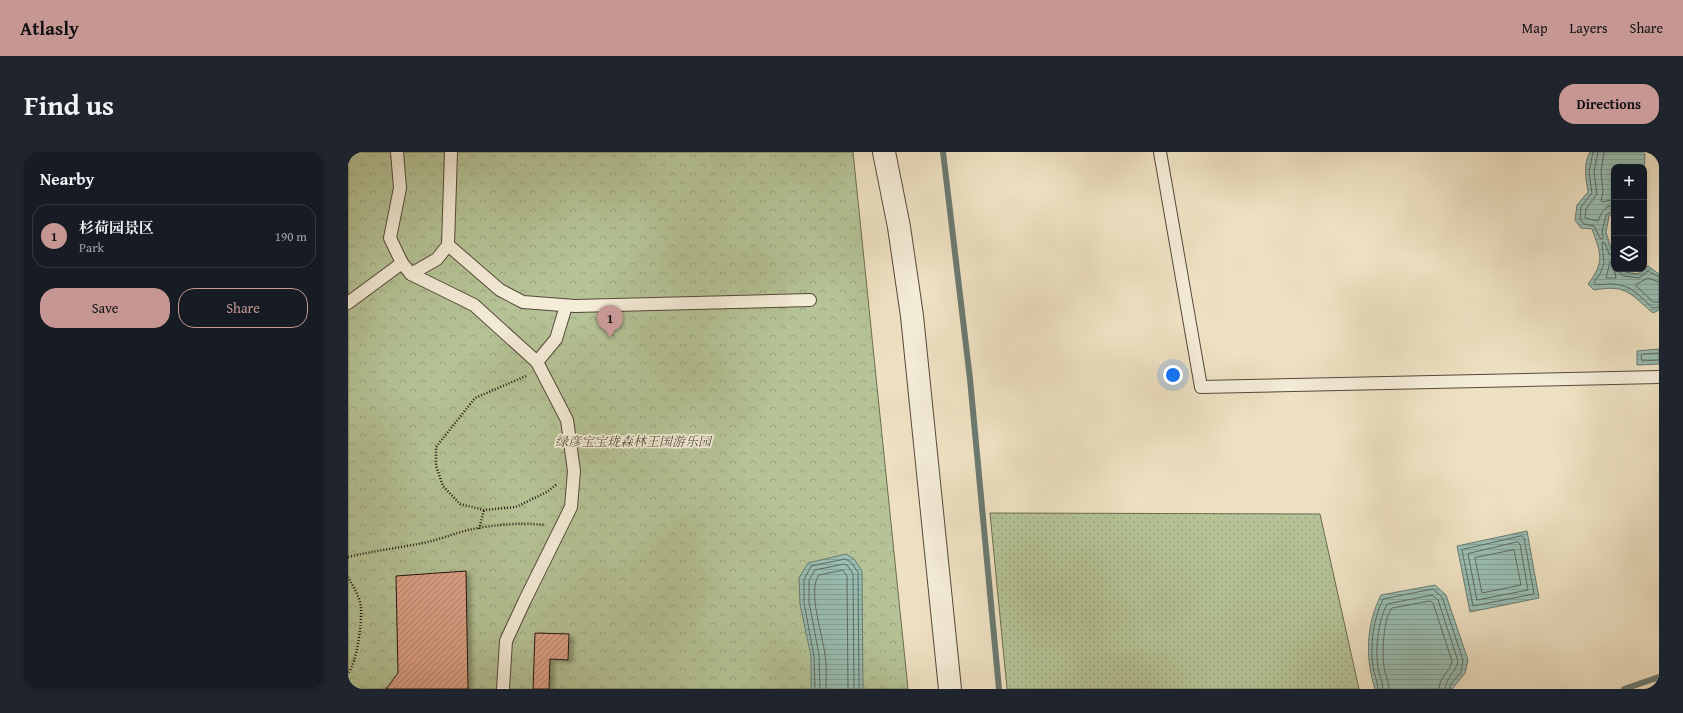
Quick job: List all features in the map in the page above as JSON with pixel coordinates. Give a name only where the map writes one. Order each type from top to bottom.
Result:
[{"type":"street","points":[[884,152],[899,227],[912,316],[950,689]]},
{"type":"lane","points":[[397,152],[400,188],[390,238],[402,263],[411,274],[474,305],[537,362],[567,420],[574,471],[571,507],[506,641],[503,689]]},
{"type":"lane","points":[[411,274],[437,259],[448,245],[450,152]]},
{"type":"lane","points":[[1160,152],[1201,387],[1659,377]]},
{"type":"lane","points":[[448,245],[500,290],[523,302],[566,306],[810,300]]},
{"type":"lane","points":[[348,303],[402,263]]},
{"type":"lane","points":[[537,362],[556,339],[566,306]]},
{"type":"path","points":[[537,362],[526,377],[475,398],[436,447],[436,466],[443,486],[460,504],[484,510],[516,507],[547,492],[574,471]]},
{"type":"path","points":[[479,529],[484,510]]},
{"type":"path","points":[[348,557],[424,542],[469,530],[496,526],[533,524],[561,528]]},
{"type":"path","points":[[348,577],[356,592],[361,608],[357,652],[348,674]]},
{"type":"green space","name":"绿彦宝宝珑森林王国游乐园","points":[[348,152],[853,152],[908,689],[348,689]]},
{"type":"green space","points":[[990,513],[1320,514],[1359,689],[1007,689]]},
{"type":"water","points":[[1590,152],[1643,152],[1645,154],[1644,164],[1611,164],[1611,215],[1609,216],[1606,232],[1611,248],[1611,272],[1638,274],[1640,272],[1647,272],[1648,266],[1659,274],[1659,310],[1653,313],[1627,292],[1614,288],[1594,290],[1588,284],[1599,264],[1600,258],[1598,245],[1592,229],[1581,228],[1575,220],[1577,205],[1588,192],[1586,161]]},
{"type":"water","points":[[1659,349],[1659,364],[1637,365],[1637,351]]},
{"type":"water","points":[[1527,531],[1539,598],[1470,612],[1457,546]]},
{"type":"water","points":[[846,554],[854,559],[862,571],[863,689],[811,689],[811,656],[800,604],[799,578],[808,563]]},
{"type":"water","points":[[1435,585],[1446,595],[1468,660],[1465,673],[1452,689],[1375,689],[1370,665],[1369,641],[1372,618],[1381,595]]},
{"type":"building","points":[[466,571],[468,689],[386,689],[398,673],[396,576]]},
{"type":"building","points":[[535,633],[569,634],[568,660],[550,659],[549,689],[533,689]]},
{"type":"waterway","points":[[943,152],[970,379],[999,689]]},
{"type":"waterway","points":[[1624,689],[1659,677]]},
{"type":"place","name":"杉荷园景区","points":[[610,338]]}]
